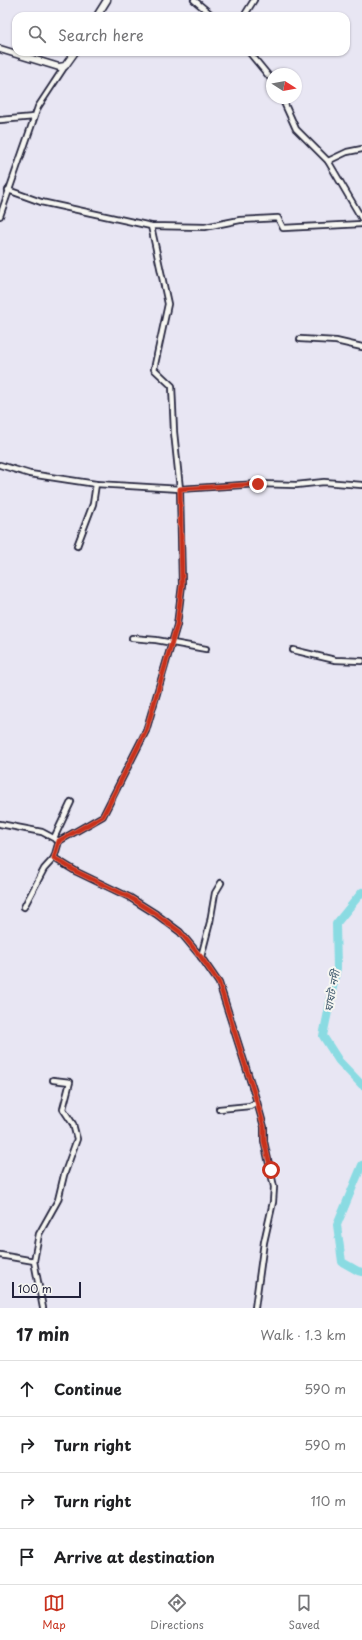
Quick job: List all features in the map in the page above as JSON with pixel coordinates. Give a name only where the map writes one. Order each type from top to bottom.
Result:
[{"type":"street","points":[[100,12],[107,0]]},
{"type":"street","points":[[194,0],[208,12]]},
{"type":"street","points":[[246,12],[254,0]]},
{"type":"street","points":[[0,50],[12,53]]},
{"type":"street","points":[[21,56],[59,67],[65,66]]},
{"type":"street","points":[[0,216],[38,107],[72,56]]},
{"type":"street","points":[[252,56],[266,73]]},
{"type":"street","points":[[285,104],[296,129],[328,161],[362,219]]},
{"type":"street","points":[[0,120],[34,117]]},
{"type":"street","points":[[328,161],[347,152],[362,149]]},
{"type":"street","points":[[8,190],[41,202],[152,226],[205,227],[240,220],[278,218],[283,228],[362,224]]},
{"type":"street","points":[[24,907],[44,869],[54,858],[59,841],[103,816],[146,731],[177,625],[182,585],[180,489],[174,432],[172,386],[154,369],[168,304],[152,226]]},
{"type":"street","points":[[300,339],[336,341],[362,347]]},
{"type":"street","points":[[0,465],[30,474],[96,484],[180,489],[258,484],[296,485],[324,482],[362,485]]},
{"type":"street","points":[[77,546],[93,504],[96,484]]},
{"type":"street","points":[[132,638],[156,640],[206,649]]},
{"type":"street","points":[[293,650],[335,660],[362,661]]},
{"type":"street","points":[[54,838],[71,802]]},
{"type":"street","points":[[0,824],[42,832],[59,841]]},
{"type":"street","points":[[54,858],[77,872],[129,897],[156,914],[180,932],[201,957],[219,983],[264,1127],[264,1141],[274,1187],[273,1202],[264,1242],[255,1308]]},
{"type":"street","points":[[201,957],[210,922],[215,893],[221,883]]},
{"type":"street","points":[[43,1308],[34,1261],[39,1234],[58,1200],[64,1175],[77,1139],[73,1124],[64,1109],[70,1082],[53,1080]]},
{"type":"street","points":[[219,1109],[250,1106],[257,1102]]},
{"type":"street","points":[[0,1255],[34,1261]]},
{"type":"waterway","name":"ঘাঘট নদী","points":[[362,892],[336,924],[337,968],[323,1036],[339,1061],[362,1085]]},
{"type":"waterway","name":"ঘাঘট নদী","points":[[362,1165],[337,1225],[342,1262],[362,1272]]},
{"type":"route","points":[[258,484],[180,489],[182,585],[177,625],[146,731],[103,816],[59,841],[54,858],[77,872],[129,897],[156,914],[180,932],[201,957],[219,983],[264,1127],[264,1141],[271,1170]]}]
